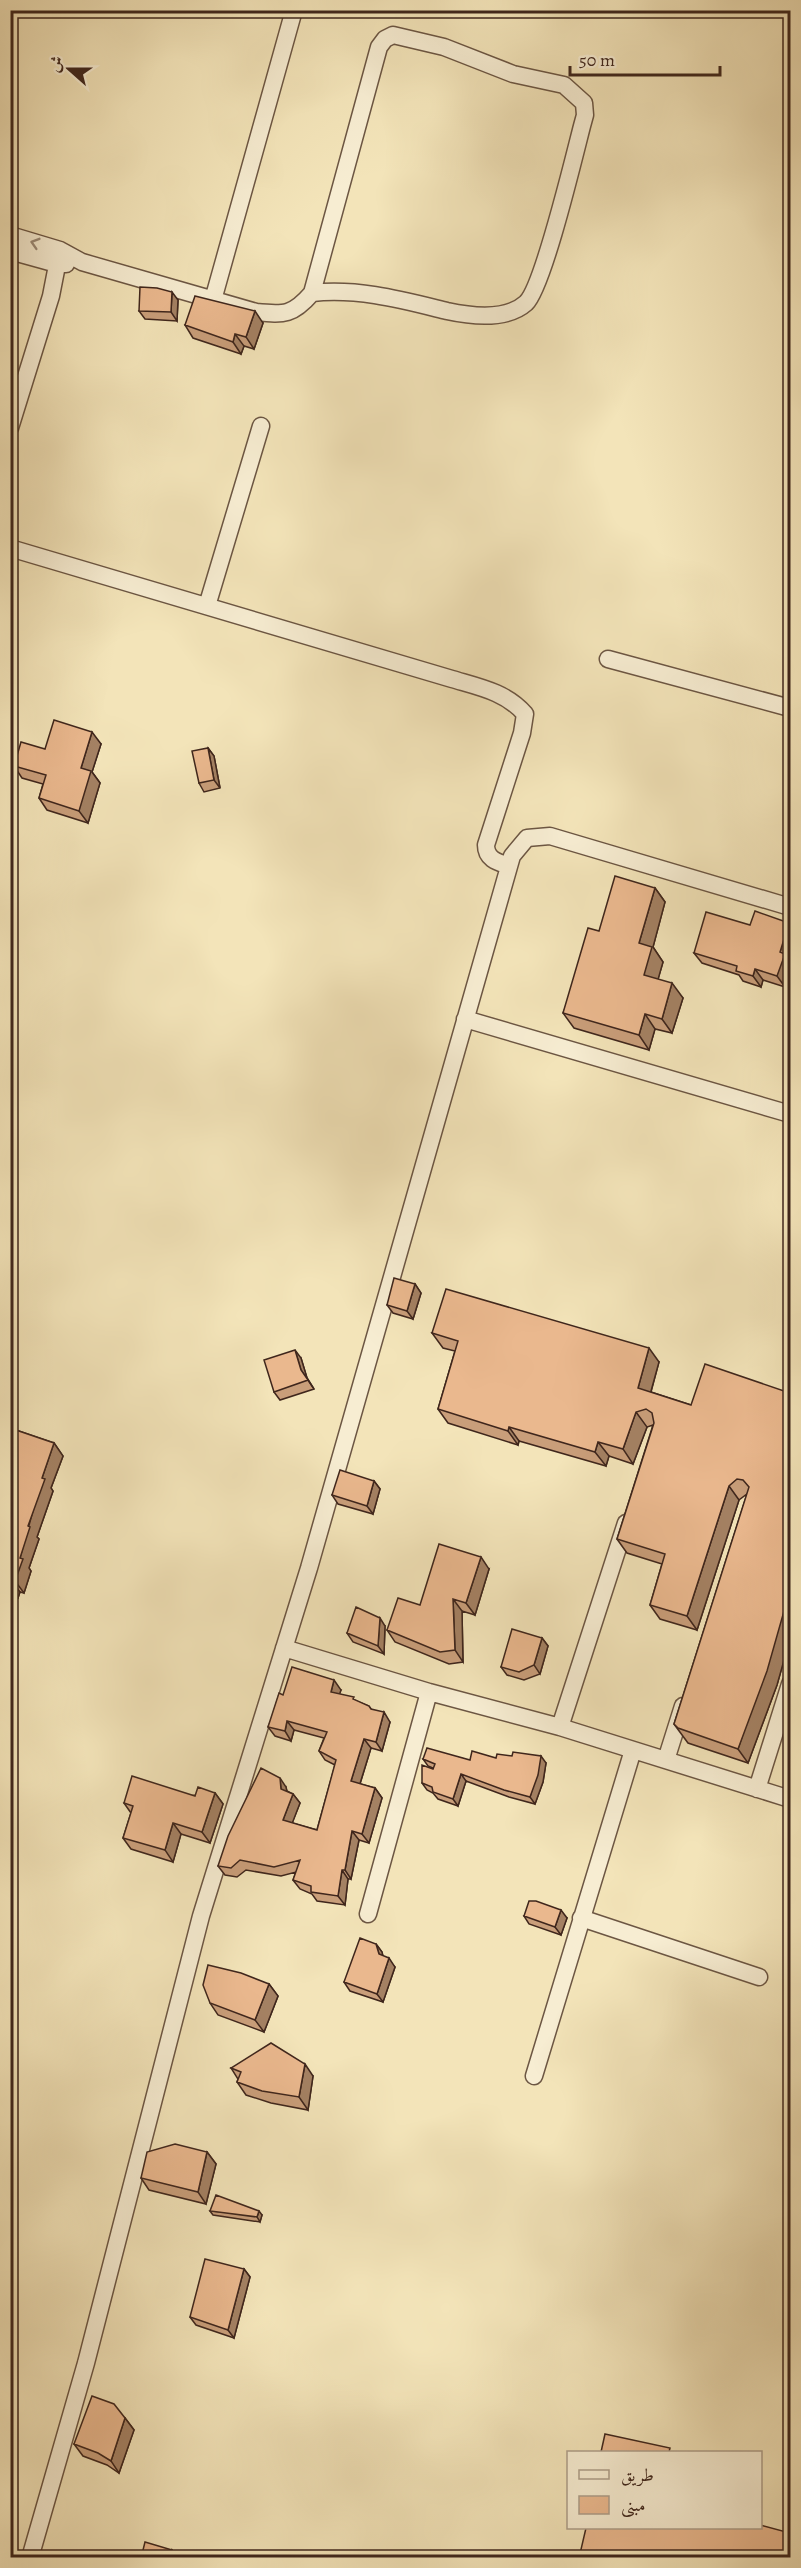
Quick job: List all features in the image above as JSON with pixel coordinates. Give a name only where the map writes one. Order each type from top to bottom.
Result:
[{"type":"street","points":[[213,300],[294,10]]},
{"type":"street","points":[[10,251],[82,262],[256,312],[279,314],[292,312],[312,293],[379,47],[385,39],[393,36],[404,37],[444,47],[513,74],[564,85],[584,103],[585,115],[544,265],[528,302],[516,311],[487,316],[453,312],[363,292],[336,290],[312,293]]},
{"type":"street","points":[[10,235],[58,257]]},
{"type":"street","points":[[10,428],[51,296],[58,257]]},
{"type":"street","points":[[207,606],[261,426]]},
{"type":"street","points":[[10,548],[495,692],[514,701],[525,714],[522,733],[486,845],[486,852],[490,858],[509,866]]},
{"type":"street","points":[[608,659],[790,708]]},
{"type":"street","points":[[30,2558],[86,2364],[201,1916],[284,1648],[512,855],[527,838],[550,836],[790,907]]},
{"type":"street","points":[[465,1020],[790,1114]]},
{"type":"street","points":[[560,1727],[633,1502]]},
{"type":"street","points":[[284,1648],[429,1692],[560,1727],[790,1799]]},
{"type":"street","points":[[757,1789],[790,1684]]},
{"type":"street","points":[[368,1914],[429,1692]]},
{"type":"street","points":[[666,1760],[688,1693]]},
{"type":"street","points":[[534,2076],[633,1750]]},
{"type":"street","points":[[581,1918],[759,1977]]},
{"type":"building","points":[[140,287],[172,292],[171,312],[139,311]]},
{"type":"building","points":[[195,296],[255,311],[246,337],[235,334],[233,342],[185,325]]},
{"type":"building","points":[[54,720],[92,732],[81,768],[91,771],[79,811],[39,798],[46,775],[14,766],[21,742],[45,749]]},
{"type":"building","points":[[208,748],[214,780],[199,783],[192,751]]},
{"type":"building","points":[[615,876],[655,888],[639,943],[652,947],[644,975],[672,983],[662,1019],[645,1014],[639,1035],[563,1013],[588,928],[599,931]]},
{"type":"building","points":[[755,911],[789,923],[780,952],[785,954],[777,976],[755,969],[753,976],[736,971],[737,966],[694,953],[706,912],[750,925]]},
{"type":"building","points":[[394,1278],[415,1284],[407,1311],[387,1305]]},
{"type":"building","points":[[446,1289],[649,1348],[638,1388],[691,1405],[705,1364],[790,1393],[790,1590],[767,1671],[738,1749],[678,1728],[674,1724],[749,1487],[743,1480],[737,1479],[729,1486],[687,1616],[650,1605],[665,1554],[617,1539],[654,1423],[652,1413],[646,1409],[636,1412],[623,1449],[598,1442],[595,1452],[509,1427],[508,1431],[438,1409],[458,1341],[432,1333]]},
{"type":"building","points":[[295,1350],[301,1370],[308,1380],[274,1392],[264,1360]]},
{"type":"building","points":[[10,1428],[54,1443],[42,1478],[45,1479],[28,1526],[30,1527],[20,1558],[23,1559],[15,1581],[11,1580],[10,1583]]},
{"type":"building","points":[[340,1470],[374,1481],[367,1506],[332,1495]]},
{"type":"building","points":[[439,1544],[481,1557],[466,1603],[453,1599],[455,1650],[440,1652],[387,1630],[398,1598],[420,1605]]},
{"type":"building","points":[[356,1607],[380,1618],[378,1646],[347,1633]]},
{"type":"building","points":[[512,1629],[542,1638],[534,1665],[519,1672],[501,1667]]},
{"type":"building","points":[[292,1667],[334,1680],[331,1692],[354,1697],[353,1699],[371,1709],[384,1712],[376,1742],[364,1739],[351,1781],[375,1788],[362,1834],[352,1831],[338,1896],[311,1892],[311,1886],[293,1880],[300,1860],[274,1867],[240,1860],[231,1868],[218,1866],[228,1836],[261,1768],[280,1778],[281,1789],[293,1794],[283,1820],[317,1830],[336,1760],[319,1751],[327,1732],[287,1721],[285,1731],[268,1727],[279,1693],[283,1695]]},
{"type":"building","points":[[427,1748],[470,1760],[472,1751],[496,1758],[497,1754],[512,1756],[513,1752],[541,1756],[538,1775],[530,1797],[461,1774],[453,1799],[433,1792],[432,1787],[422,1783],[422,1765],[433,1769],[435,1764],[423,1759]]},
{"type":"building","points":[[132,1776],[195,1796],[198,1787],[215,1793],[202,1832],[173,1823],[165,1850],[123,1838],[133,1806],[124,1803]]},
{"type":"building","points":[[529,1901],[536,1901],[561,1910],[555,1927],[524,1916]]},
{"type":"building","points":[[360,1938],[376,1944],[379,1954],[389,1958],[377,1994],[344,1982]]},
{"type":"building","points":[[208,1965],[241,1973],[269,1984],[255,2020],[210,2003],[203,1985]]},
{"type":"building","points":[[271,2043],[305,2064],[299,2097],[262,2091],[237,2082],[241,2072],[231,2068]]},
{"type":"building","points":[[175,2144],[207,2152],[198,2192],[141,2178],[147,2152]]},
{"type":"building","points":[[216,2195],[259,2211],[257,2217],[210,2211]]},
{"type":"building","points":[[205,2259],[244,2269],[228,2330],[190,2317]]},
{"type":"building","points":[[92,2396],[114,2404],[125,2418],[111,2461],[98,2453],[74,2444]]},
{"type":"building","points":[[605,2434],[670,2448],[669,2451],[601,2451]]},
{"type":"building","points":[[762,2526],[790,2533],[785,2558],[579,2558],[586,2529],[762,2529]]},
{"type":"building","points":[[145,2542],[172,2550],[170,2558],[141,2558]]}]
